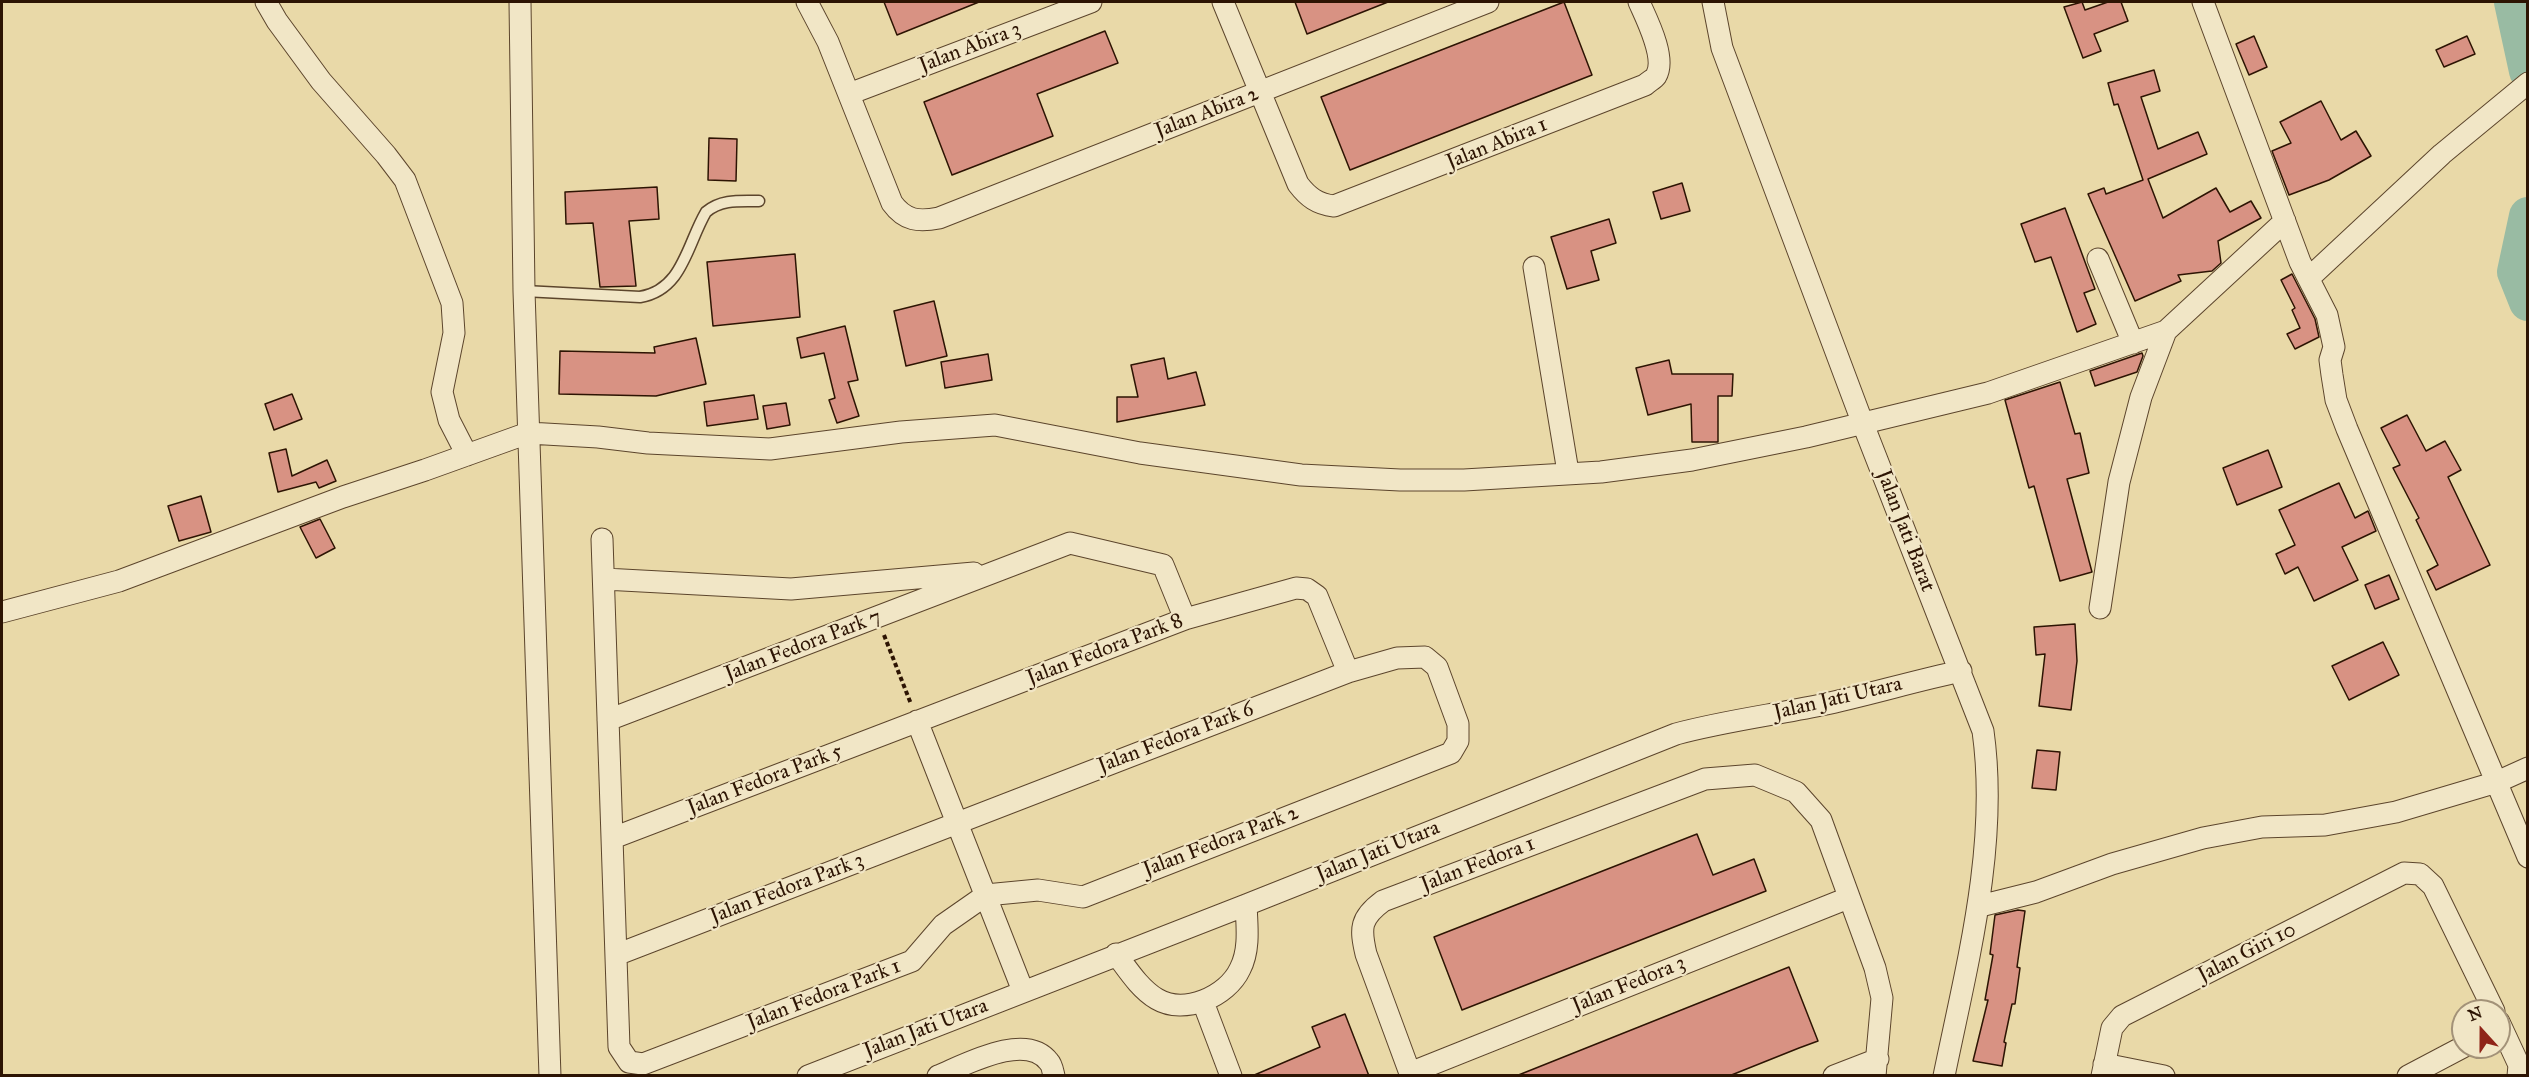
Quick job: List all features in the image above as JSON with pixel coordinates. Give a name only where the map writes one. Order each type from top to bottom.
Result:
[{"type":"street","points":[[266,2],[277,21],[321,81],[387,155],[405,180],[452,303],[454,333],[442,392],[449,420],[466,455]]},
{"type":"street","points":[[520,2],[524,291],[550,1076]]},
{"type":"street","points":[[807,2],[828,42],[849,94]]},
{"type":"street","name":"Jalan Abira 3","points":[[849,94],[1091,2]]},
{"type":"street","points":[[1223,2],[1258,92]]},
{"type":"street","name":"Jalan Abira 2","points":[[849,94],[892,203],[897,210],[910,219],[939,218],[1488,2]]},
{"type":"street","name":"Jalan Abira 1","points":[[1258,92],[1298,184],[1312,199],[1323,205],[1334,206],[1645,85],[1656,76],[1659,65],[1658,49],[1639,2]]},
{"type":"street","name":"Jalan Jati Barat","points":[[1713,2],[1722,48],[1863,424],[1983,731],[1988,770],[1980,906],[1944,1076]]},
{"type":"street","points":[[2203,2],[2300,262],[2327,315],[2334,348],[2330,360],[2336,400],[2343,419],[2528,857]]},
{"type":"street","points":[[2309,278],[2442,154],[2528,83]]},
{"type":"street","points":[[2,612],[119,581],[343,497],[528,433],[598,437],[648,443],[770,449],[901,432],[995,425],[1140,453],[1325,477],[1464,480],[1568,472],[1601,472],[1692,459],[1863,424],[1988,393],[2049,374],[2166,331],[2285,221]]},
{"type":"street","points":[[2098,259],[2133,342]]},
{"type":"street","points":[[1534,267],[1568,472]]},
{"type":"street","points":[[2100,608],[2120,482],[2141,397],[2166,331]]},
{"type":"street","points":[[602,538],[616,955]]},
{"type":"street","name":"Jalan Fedora Park 7","points":[[608,720],[1070,543],[1163,565],[1185,619]]},
{"type":"street","name":"Jalan Fedora Park 7","points":[[604,579],[791,589],[998,571]]},
{"type":"street","name":"Jalan Fedora Park 8","points":[[917,721],[1185,619],[1296,588],[1307,589],[1317,596],[1348,672]]},
{"type":"street","name":"Jalan Fedora Park 6","points":[[957,823],[1348,672],[1397,658],[1425,657],[1437,667],[1458,724],[1458,741],[1451,753]]},
{"type":"street","name":"Jalan Jati Utara","points":[[808,1076],[1676,734],[1721,722],[1837,702],[1961,671]]},
{"type":"street","points":[[917,721],[1023,991]]},
{"type":"street","name":"Jalan Fedora Park 5","points":[[613,838],[917,721]]},
{"type":"street","name":"Jalan Fedora Park 2","points":[[986,895],[1038,890],[1083,897],[1451,753]]},
{"type":"street","points":[[1980,906],[2036,892],[2112,864],[2203,838],[2262,828],[2325,825],[2396,812],[2497,782],[2528,768]]},
{"type":"street","name":"Jalan Fedora 1","points":[[1411,1074],[1364,945],[1363,923],[1372,909],[1383,901],[1706,779],[1755,775],[1796,792],[1821,820],[1848,898]]},
{"type":"street","name":"Jalan Fedora Park 3","points":[[616,955],[957,823]]},
{"type":"street","name":"Jalan Giri 10","points":[[2103,1070],[2112,1028],[2122,1016],[2404,873],[2420,874],[2433,886],[2487,999]]},
{"type":"street","name":"Jalan Fedora Park 1","points":[[616,955],[619,1047],[629,1062],[644,1064],[912,961],[943,925],[986,895]]},
{"type":"street","points":[[1834,1076],[1877,1067],[1882,998],[1875,969],[1848,898]]},
{"type":"street","name":"Jalan Fedora 3","points":[[1411,1074],[1848,898]]},
{"type":"street","points":[[1116,954],[1145,991],[1159,1000],[1177,1006],[1203,1002],[1221,991],[1240,970],[1248,932],[1246,905]]},
{"type":"street","points":[[1203,1002],[1231,1076]]},
{"type":"street","points":[[938,1076],[1002,1051],[1017,1048],[1037,1054],[1049,1062],[1054,1076]]},
{"type":"street","points":[[2511,1049],[2519,1065],[2518,1076]]},
{"type":"street","points":[[2408,1076],[2451,1053]]},
{"type":"street","points":[[2103,1070],[2164,1076]]},
{"type":"lane","points":[[524,291],[640,297],[655,294],[676,274],[706,212],[714,205],[729,201],[759,201]]},
{"type":"path","points":[[877,618],[917,721]]},
{"type":"building","points":[[884,2],[979,2],[897,35]]},
{"type":"building","points":[[1295,2],[1388,2],[1307,34]]},
{"type":"building","points":[[1564,2],[1592,75],[1350,170],[1321,97]]},
{"type":"building","points":[[2082,2],[2085,10],[2108,2],[2121,2],[2128,21],[2094,34],[2101,51],[2083,58],[2064,7]]},
{"type":"building","points":[[1105,31],[1118,63],[1037,94],[1053,136],[952,175],[924,102]]},
{"type":"building","points":[[2254,36],[2267,67],[2249,75],[2236,44]]},
{"type":"building","points":[[2467,36],[2475,54],[2444,67],[2436,50]]},
{"type":"building","points":[[2154,70],[2160,91],[2141,97],[2158,149],[2198,132],[2207,154],[2148,179],[2163,218],[2216,188],[2230,212],[2251,201],[2261,218],[2218,241],[2221,263],[2212,271],[2178,275],[2181,281],[2135,301],[2088,194],[2104,188],[2106,194],[2143,180],[2118,104],[2114,105],[2108,83]]},
{"type":"building","points":[[2321,101],[2341,140],[2356,131],[2371,156],[2329,180],[2289,195],[2272,151],[2291,143],[2280,122]]},
{"type":"building","points":[[709,138],[737,139],[736,181],[708,180]]},
{"type":"building","points":[[1682,183],[1690,211],[1661,219],[1653,192]]},
{"type":"building","points":[[657,187],[659,219],[629,221],[636,286],[600,287],[593,223],[566,224],[565,192]]},
{"type":"building","points":[[2065,208],[2095,289],[2084,293],[2096,324],[2077,332],[2051,257],[2035,262],[2021,224]]},
{"type":"building","points":[[1609,219],[1616,243],[1591,251],[1599,280],[1567,289],[1551,237]]},
{"type":"building","points":[[795,254],[800,317],[713,326],[707,262]]},
{"type":"building","points":[[2292,274],[2315,319],[2319,337],[2295,349],[2287,334],[2300,328],[2292,310],[2295,308],[2281,280]]},
{"type":"building","points":[[934,301],[947,356],[906,366],[894,311]]},
{"type":"building","points":[[845,326],[858,380],[848,382],[859,416],[837,423],[829,400],[835,398],[824,353],[801,358],[797,338]]},
{"type":"building","points":[[696,338],[706,384],[656,396],[559,394],[560,351],[655,353],[654,347]]},
{"type":"building","points":[[2142,353],[2137,372],[2095,386],[2090,371]]},
{"type":"building","points":[[988,354],[992,380],[945,388],[941,362]]},
{"type":"building","points":[[1164,358],[1168,379],[1196,372],[1205,405],[1117,422],[1117,397],[1138,397],[1131,365]]},
{"type":"building","points":[[1669,360],[1672,374],[1733,374],[1732,396],[1718,396],[1718,442],[1692,442],[1691,404],[1648,415],[1636,368]]},
{"type":"building","points":[[2060,382],[2075,434],[2080,433],[2089,473],[2067,479],[2092,572],[2060,581],[2034,486],[2029,488],[2005,400]]},
{"type":"building","points":[[292,394],[302,419],[274,430],[265,404]]},
{"type":"building","points":[[754,395],[758,419],[707,426],[704,402]]},
{"type":"building","points":[[786,403],[790,425],[767,429],[763,406]]},
{"type":"building","points":[[2407,415],[2426,451],[2445,441],[2461,470],[2448,477],[2490,565],[2436,590],[2427,571],[2438,565],[2416,520],[2419,518],[2393,468],[2400,465],[2381,428]]},
{"type":"building","points":[[286,449],[292,476],[327,460],[336,481],[319,488],[316,482],[278,492],[269,453]]},
{"type":"building","points":[[2268,450],[2282,487],[2237,505],[2223,468]]},
{"type":"building","points":[[2339,483],[2355,518],[2368,511],[2376,531],[2342,547],[2358,580],[2314,601],[2298,567],[2285,574],[2276,554],[2295,545],[2279,510]]},
{"type":"building","points":[[201,496],[211,532],[179,541],[168,506]]},
{"type":"building","points":[[320,519],[335,548],[316,558],[300,527]]},
{"type":"building","points":[[2389,575],[2399,599],[2375,609],[2365,585]]},
{"type":"building","points":[[2075,624],[2077,661],[2071,710],[2039,706],[2045,654],[2036,655],[2034,627]]},
{"type":"building","points":[[2383,642],[2399,675],[2349,700],[2332,666]]},
{"type":"building","points":[[2037,750],[2060,752],[2056,790],[2032,788]]},
{"type":"building","points":[[1697,834],[1713,875],[1754,859],[1766,891],[1462,1010],[1434,937]]},
{"type":"building","points":[[2018,910],[2025,911],[2017,967],[2020,968],[2015,1004],[2012,1004],[2004,1042],[2006,1043],[2002,1066],[1973,1061],[1988,1000],[1985,1000],[1993,955],[1990,954],[1995,915]]},
{"type":"building","points":[[1789,967],[1818,1041],[1729,1076],[1516,1076]]},
{"type":"building","points":[[1345,1014],[1369,1076],[1252,1076],[1320,1047],[1312,1027]]},
{"type":"waterway","points":[[2513,2],[2528,71]]},
{"type":"waterway","points":[[2528,216],[2516,272],[2528,302]]}]
